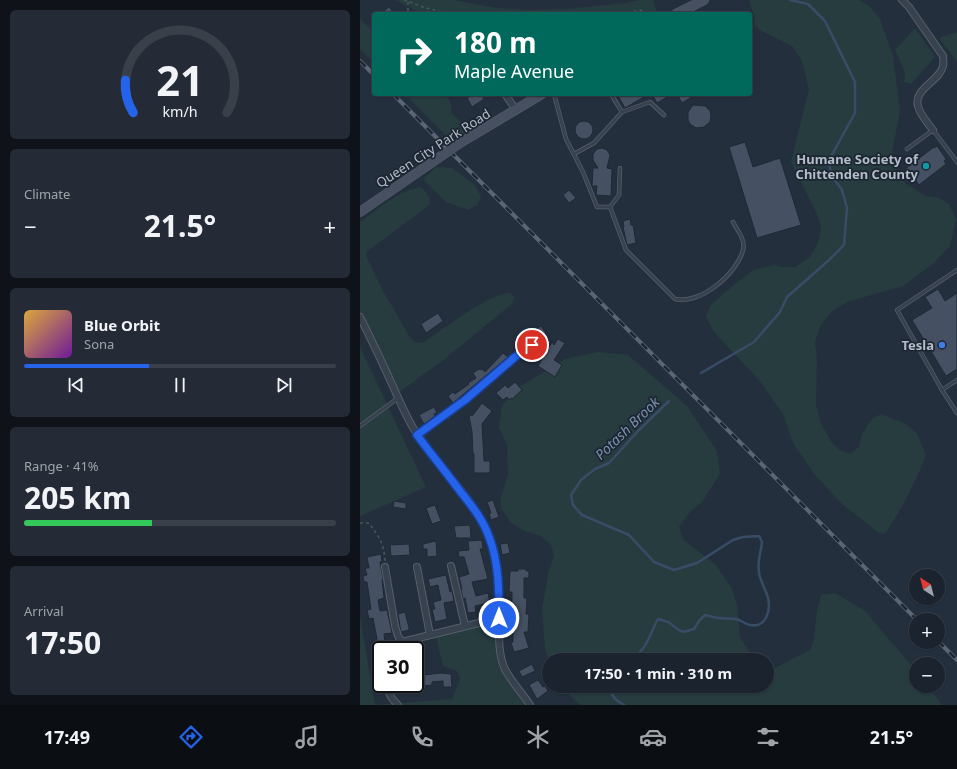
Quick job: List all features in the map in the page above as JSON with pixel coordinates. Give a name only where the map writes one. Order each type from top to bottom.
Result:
[{"type":"street","points":[[680,12],[704,0]]},
{"type":"street","points":[[902,0],[909,7],[943,56],[944,66],[939,74],[920,93],[917,99],[918,107],[933,130]]},
{"type":"street","points":[[506,96],[516,110]]},
{"type":"street","name":"Queen City Park Road","points":[[360,212],[460,143],[539,96]]},
{"type":"street","points":[[360,317],[417,435],[482,520],[489,536],[497,570],[499,641],[504,667],[530,705]]},
{"type":"street","points":[[417,435],[465,400],[515,357],[532,345]]},
{"type":"street","points":[[451,566],[465,626]]},
{"type":"street","points":[[385,567],[395,626],[401,641]]},
{"type":"street","points":[[417,567],[430,635]]},
{"type":"street","points":[[406,641],[499,618]]},
{"type":"street","points":[[389,693],[391,698],[398,705]]},
{"type":"lane","points":[[555,96],[566,139],[597,207],[610,206],[619,195],[620,168]]},
{"type":"lane","points":[[612,96],[622,112]]},
{"type":"lane","points":[[574,154],[594,142],[622,112],[650,102],[664,115]]},
{"type":"lane","points":[[907,149],[933,130],[957,162]]},
{"type":"lane","points":[[610,206],[626,250],[675,299],[683,301],[695,297],[727,278],[737,263],[743,250],[743,241],[733,222]]},
{"type":"lane","points":[[957,270],[897,310],[942,390],[957,413]]},
{"type":"lane","points":[[942,390],[957,380]]},
{"type":"lane","points":[[360,426],[398,398]]},
{"type":"path","points":[[404,0],[442,12]]},
{"type":"path","points":[[408,2],[408,12]]},
{"type":"path","points":[[631,12],[640,10],[644,12]]},
{"type":"path","points":[[360,523],[369,523],[378,535],[384,548],[385,567]]},
{"type":"green space","points":[[395,0],[453,0],[497,8],[530,10],[566,9],[625,3],[639,0],[653,0],[657,11],[421,12]]},
{"type":"green space","points":[[749,0],[859,0],[869,6],[880,19],[893,56],[900,111],[892,153],[897,173],[906,184],[926,196],[939,198],[949,204],[956,219],[950,246],[933,264],[903,286],[847,302],[831,312],[820,327],[815,342],[817,359],[816,405],[821,423],[831,442],[840,450],[850,454],[859,447],[862,434],[871,420],[881,414],[906,424],[918,435],[926,455],[908,496],[885,534],[879,533],[842,504],[815,475],[793,443],[783,414],[759,380],[714,332],[706,317],[710,306],[753,270],[774,265],[782,267],[795,267],[810,257],[819,240],[821,226],[816,212],[791,162],[809,89],[802,61],[793,47],[760,30],[755,25],[754,15]]},
{"type":"green space","points":[[360,19],[372,30],[372,61],[360,49]]},
{"type":"green space","points":[[915,28],[935,57],[911,84],[904,82],[905,72],[895,50]]},
{"type":"green space","points":[[957,32],[957,62],[939,38]]},
{"type":"green space","points":[[407,96],[446,96],[448,98],[451,113],[464,125],[472,129],[458,137],[448,138]]},
{"type":"green space","points":[[436,167],[452,168],[475,185],[481,197],[477,205],[468,210],[446,202],[423,179]]},
{"type":"green space","points":[[419,187],[427,194],[430,203],[423,210],[370,249],[366,256],[382,289],[410,337],[416,343],[424,342],[479,305],[502,294],[510,293],[514,296],[513,303],[441,362],[398,393],[360,312],[360,222],[395,197],[411,189]]},
{"type":"green space","points":[[360,347],[426,487],[360,516]]},
{"type":"green space","points":[[597,352],[628,355],[687,406],[717,451],[720,474],[702,502],[689,513],[679,527],[684,540],[715,564],[731,587],[737,604],[740,637],[750,653],[546,653],[542,609],[548,574],[554,556],[551,545],[541,536],[523,530],[511,523],[501,508],[501,497],[508,474],[507,444],[499,428],[502,406],[516,389],[565,359]]},
{"type":"green space","points":[[835,593],[865,611],[909,663],[909,693],[933,693],[942,705],[582,705],[567,693],[774,693],[774,668],[810,650],[814,640],[817,611],[821,595]]},
{"type":"green space","points":[[360,616],[375,705],[360,705]]},
{"type":"green space","points":[[494,621],[497,646],[502,666],[511,684],[525,705],[375,705],[452,699],[460,679],[457,671],[443,666],[436,636]]},
{"type":"building","points":[[389,7],[393,12],[383,12]]},
{"type":"building","points":[[470,96],[482,96],[484,99],[472,107],[467,98]]},
{"type":"building","points":[[618,96],[646,96],[625,108]]},
{"type":"building","points":[[653,96],[669,96],[657,103]]},
{"type":"building","points":[[678,96],[694,96],[682,103]]},
{"type":"building","points":[[693,105],[705,106],[710,111],[710,122],[704,127],[696,128],[690,124],[688,120],[688,112]]},
{"type":"building","points":[[584,121],[590,124],[593,130],[590,136],[584,139],[578,136],[575,130],[578,124]]},
{"type":"building","points":[[745,142],[753,167],[780,158],[801,225],[757,238],[729,147]]},
{"type":"building","name":"Humane Society of Chittenden County","points":[[937,146],[946,159],[944,161],[946,164],[919,185],[911,174],[909,175],[905,169]]},
{"type":"building","points":[[602,148],[607,150],[610,155],[607,168],[612,169],[611,196],[596,195],[597,186],[592,186],[593,168],[598,168],[593,160],[593,154],[597,149]]},
{"type":"building","points":[[569,190],[576,198],[569,203],[563,195]]},
{"type":"building","points":[[630,219],[631,225],[633,225],[636,243],[627,245],[623,221]]},
{"type":"building","name":"Tesla","points":[[938,289],[945,301],[957,293],[957,369],[946,376],[912,320],[932,308],[925,297]]},
{"type":"building","points":[[438,313],[443,321],[426,333],[421,324]]},
{"type":"building","points":[[541,326],[546,333],[535,342],[529,342],[525,336]]},
{"type":"building","points":[[558,339],[565,343],[554,360],[562,365],[555,377],[538,366],[552,342],[554,345]]},
{"type":"building","points":[[503,353],[508,357],[453,403],[448,396],[453,392],[455,394],[476,378],[473,373],[479,369],[482,369],[485,372]]},
{"type":"building","points":[[515,382],[522,390],[512,399],[511,398],[509,400],[507,397],[503,400],[496,393],[505,385],[508,388]]},
{"type":"building","points":[[482,403],[492,411],[482,424],[484,461],[490,461],[490,473],[474,473],[474,454],[469,416],[473,415]]},
{"type":"building","points":[[434,407],[437,413],[424,424],[419,415]]},
{"type":"building","points":[[493,500],[499,517],[491,520],[489,514],[491,513],[487,502]]},
{"type":"building","points":[[394,501],[406,503],[406,509],[393,507]]},
{"type":"building","points":[[435,505],[441,521],[432,524],[426,508]]},
{"type":"building","points":[[470,525],[471,538],[456,538],[454,526]]},
{"type":"building","points":[[482,540],[483,549],[480,549],[488,579],[472,582],[476,596],[488,593],[490,603],[475,606],[476,612],[468,613],[465,598],[463,599],[459,577],[469,574],[464,557],[459,557],[458,551],[469,550],[468,541]]},
{"type":"building","points":[[436,541],[437,556],[427,557],[427,549],[423,549],[423,544]]},
{"type":"building","points":[[508,543],[510,553],[502,555],[500,544]]},
{"type":"building","points":[[409,544],[410,555],[391,556],[390,545]]},
{"type":"building","points":[[381,554],[382,562],[380,562],[384,598],[378,600],[380,611],[387,610],[392,633],[384,634],[385,641],[376,641],[373,618],[369,619],[367,610],[371,609],[367,582],[364,582],[363,576],[367,575],[365,568],[369,568],[367,557]]},
{"type":"building","points":[[518,569],[526,569],[526,571],[529,571],[529,578],[524,578],[524,598],[527,598],[526,614],[529,614],[528,632],[524,632],[529,648],[514,652],[511,643],[513,642],[513,632],[511,632],[512,592],[509,592],[510,571],[518,571]]},
{"type":"building","points":[[446,575],[454,601],[444,603],[447,619],[435,622],[432,609],[435,609],[433,602],[441,600],[438,585],[430,587],[428,579]]},
{"type":"building","points":[[405,612],[409,630],[401,632],[398,614]]},
{"type":"building","points":[[532,664],[535,671],[522,677],[519,671]]},
{"type":"building","points":[[441,673],[451,674],[452,687],[443,687],[443,681],[432,682],[432,685],[424,686],[424,675]]},
{"type":"building","points":[[538,680],[542,686],[542,693],[545,693],[537,699],[529,685]]},
{"type":"waterway","name":"Potash Brook","points":[[701,373],[754,342],[780,312],[787,297],[844,245],[847,208],[842,190],[831,175],[829,160],[855,113],[855,82],[825,21],[808,4],[790,0]]},
{"type":"waterway","name":"Potash Brook","points":[[638,653],[645,645],[658,619],[668,622],[681,631],[694,629],[705,615],[716,618],[736,619],[750,625],[755,625],[764,621],[769,608],[768,598],[759,572],[762,542],[759,536],[743,537],[733,540],[697,563],[674,570],[654,562],[629,535],[582,515],[573,505],[571,495],[581,480],[595,469],[609,463],[639,430],[669,401]]},
{"type":"waterway","name":"Potash Brook","points":[[611,693],[615,699],[624,705]]},
{"type":"railway","points":[[360,61],[372,73]]},
{"type":"railway","points":[[395,96],[910,613]]},
{"type":"railway","points":[[945,648],[957,660]]},
{"type":"place","name":"Humane Society of Chittenden County","points":[[926,166]]},
{"type":"place","name":"Tesla","points":[[942,345]]},
{"type":"route","points":[[499,618],[497,570],[489,536],[482,520],[417,435],[465,400],[515,357],[532,345]]}]
